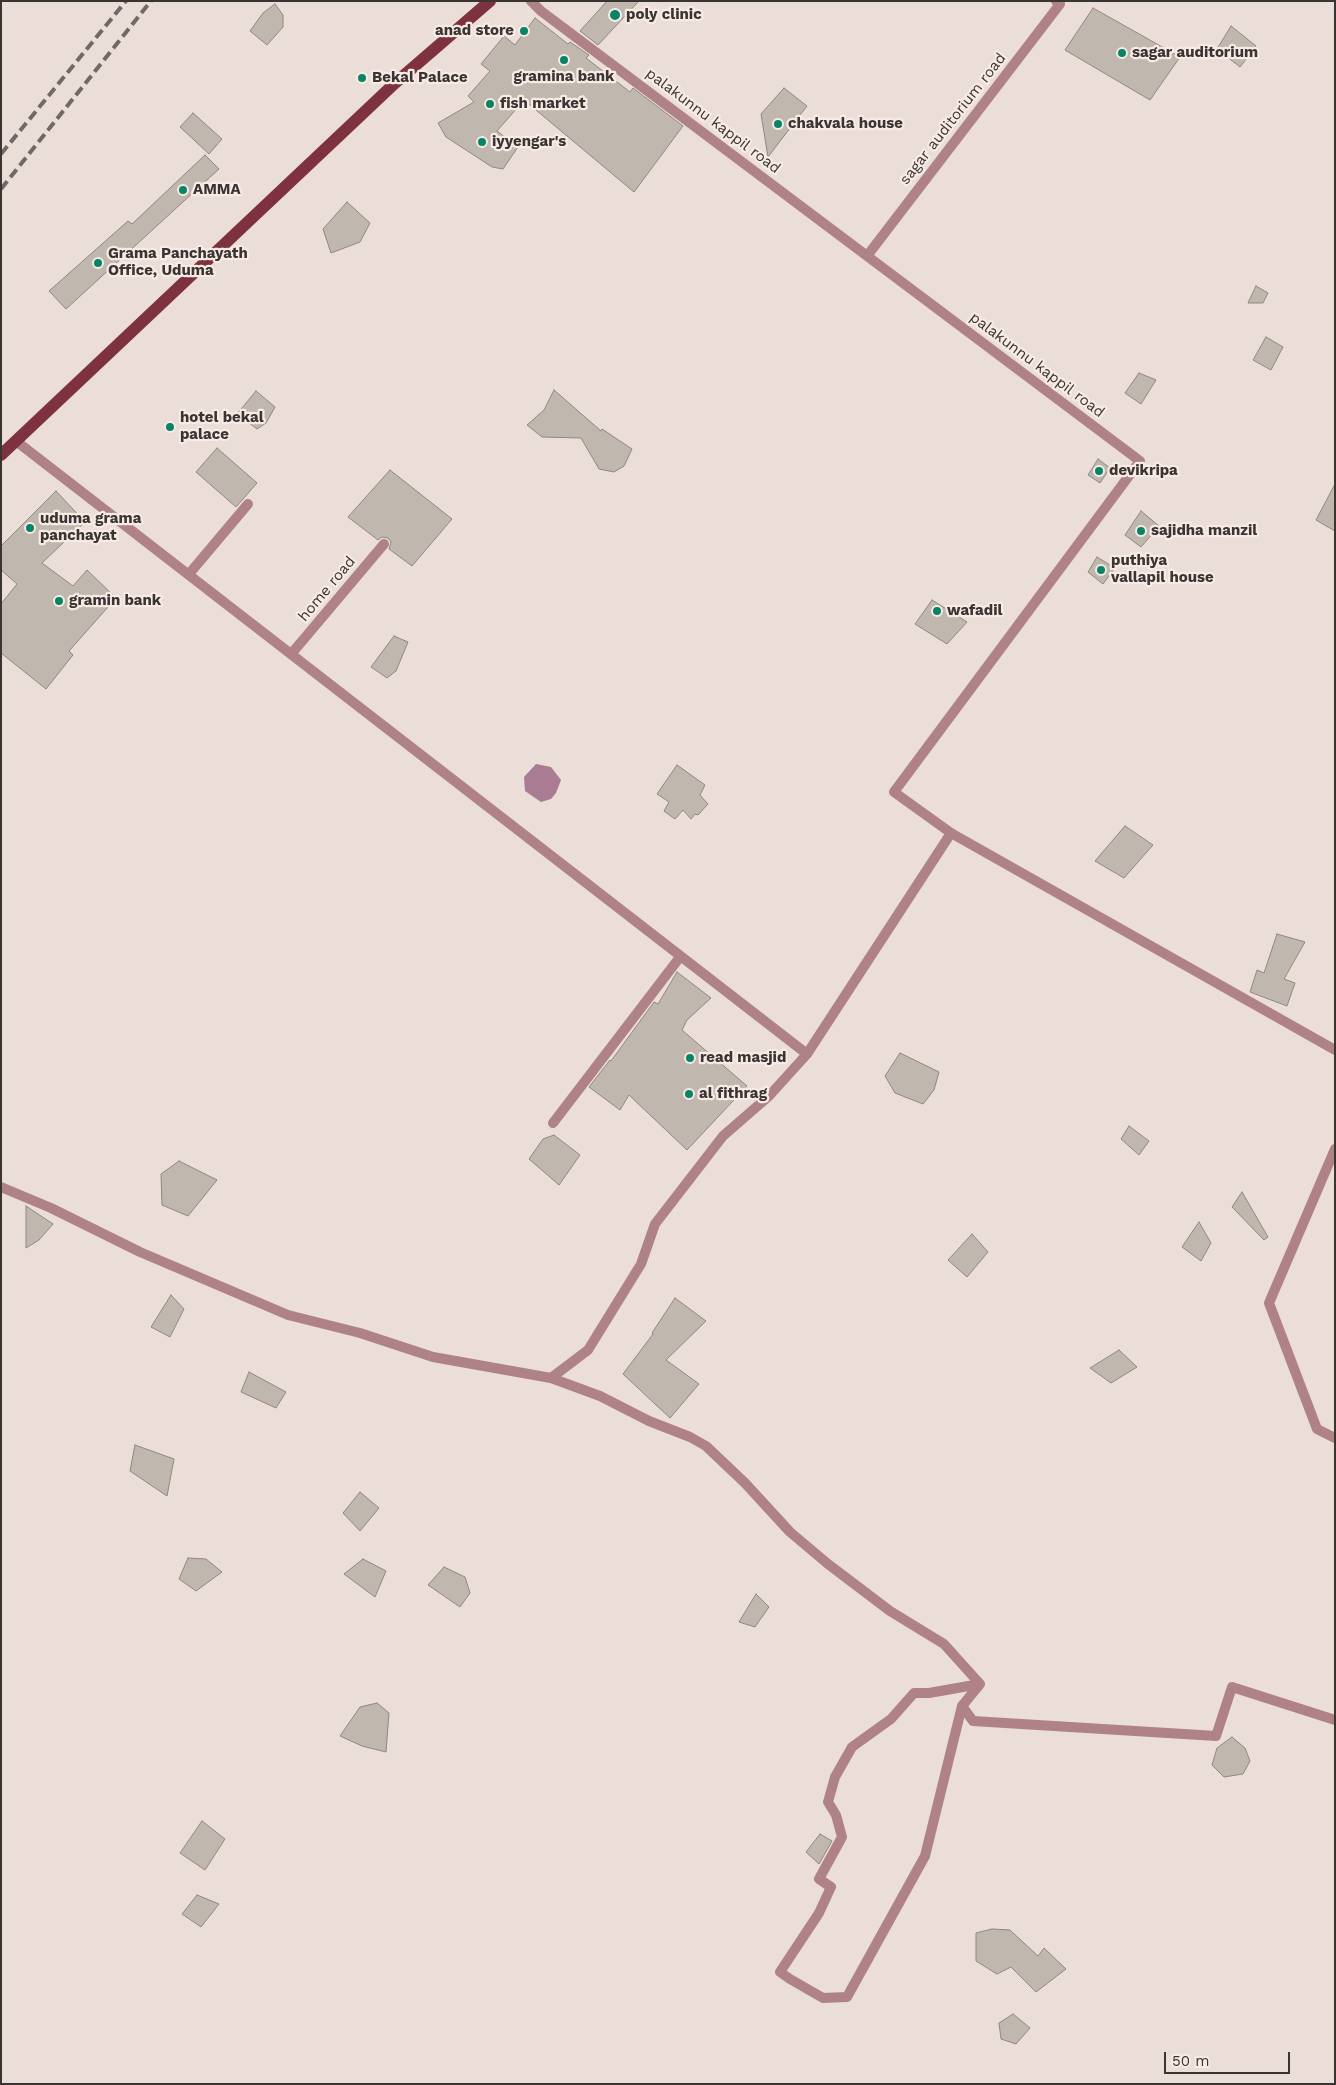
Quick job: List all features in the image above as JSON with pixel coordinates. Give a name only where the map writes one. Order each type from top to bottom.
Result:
[{"type":"main road","points":[[1,455],[394,84],[490,1]]},
{"type":"street","name":"palakunnu kappil road","points":[[531,1],[541,11],[1140,462],[894,792],[951,833]]},
{"type":"street","name":"sagar auditorium road","points":[[867,256],[1060,4],[1056,1]]},
{"type":"street","points":[[16,441],[807,1054]]},
{"type":"street","points":[[189,574],[248,504]]},
{"type":"street","name":"home road","points":[[292,653],[384,544]]},
{"type":"street","points":[[551,1378],[588,1350],[641,1264],[655,1224],[723,1136],[769,1096],[807,1054],[951,833],[1335,1050]]},
{"type":"street","points":[[553,1123],[680,957]]},
{"type":"street","points":[[1335,1149],[1269,1303],[1317,1429],[1335,1438]]},
{"type":"street","points":[[1,1187],[51,1208],[140,1252],[288,1315],[360,1333],[433,1357],[551,1378],[600,1396],[706,1446],[745,1483],[790,1532],[890,1611],[944,1644],[980,1684]]},
{"type":"street","points":[[980,1684],[962,1706],[925,1856],[847,1997],[823,1998],[780,1972],[819,1913],[831,1888],[819,1879],[842,1837],[836,1815],[828,1802],[835,1777],[852,1747],[891,1719],[914,1693],[929,1693],[980,1684]]},
{"type":"street","points":[[962,1706],[973,1721],[1216,1736],[1232,1687],[1335,1720]]},
{"type":"shaded area","points":[[536,764],[551,767],[561,780],[556,793],[551,799],[541,802],[525,791],[524,777]]},
{"type":"building","points":[[607,1],[639,1],[598,45],[580,31]]},
{"type":"building","points":[[275,4],[283,15],[283,27],[267,45],[250,31],[263,13]]},
{"type":"building","name":"sagar auditorium","points":[[1093,8],[1180,57],[1150,100],[1065,50]]},
{"type":"building","points":[[535,18],[568,44],[570,42],[589,55],[586,58],[630,92],[633,88],[683,126],[634,192],[524,100],[497,131],[518,147],[503,169],[492,167],[446,137],[438,123],[474,102],[468,96],[490,71],[481,64],[504,36],[515,45]]},
{"type":"building","points":[[1231,26],[1256,46],[1240,67],[1217,49]]},
{"type":"building","name":"chakvala house","points":[[784,88],[807,106],[768,157],[761,114]]},
{"type":"building","points":[[193,113],[222,139],[209,154],[180,127]]},
{"type":"building","points":[[205,155],[219,169],[66,309],[49,291],[128,221],[132,224]]},
{"type":"building","points":[[347,202],[370,223],[360,242],[331,253],[323,229]]},
{"type":"building","points":[[1256,286],[1268,293],[1263,303],[1248,303]]},
{"type":"building","points":[[1266,337],[1283,347],[1271,370],[1253,360]]},
{"type":"building","points":[[1139,373],[1156,380],[1141,404],[1125,393]]},
{"type":"building","points":[[554,390],[601,431],[602,429],[632,449],[624,466],[614,472],[599,469],[581,438],[542,437],[527,425],[544,410]]},
{"type":"building","points":[[256,391],[275,407],[266,423],[257,429],[237,414]]},
{"type":"building","points":[[217,448],[257,483],[236,507],[196,472]]},
{"type":"building","name":"devikripa","points":[[1098,459],[1110,468],[1100,483],[1088,475]]},
{"type":"building","points":[[390,470],[452,519],[412,566],[389,549],[391,542],[388,538],[382,537],[378,540],[348,517]]},
{"type":"building","points":[[1335,484],[1335,531],[1316,520]]},
{"type":"building","points":[[56,491],[85,522],[42,563],[73,586],[87,570],[116,598],[69,651],[73,655],[46,689],[1,653],[1,604],[17,584],[1,570],[1,546]]},
{"type":"building","name":"sajidha manzil","points":[[1141,511],[1159,526],[1141,547],[1125,535]]},
{"type":"building","name":"puthiya vallapil house","points":[[1097,557],[1115,568],[1103,584],[1088,572]]},
{"type":"building","name":"wafadil","points":[[932,600],[967,622],[947,644],[915,624]]},
{"type":"building","points":[[394,636],[408,642],[396,671],[387,678],[371,667]]},
{"type":"building","points":[[677,765],[705,785],[700,795],[708,804],[698,815],[695,814],[691,819],[683,810],[675,819],[664,811],[669,802],[657,794]]},
{"type":"building","points":[[1125,826],[1153,845],[1124,878],[1095,861]]},
{"type":"building","points":[[1277,934],[1305,942],[1284,979],[1295,983],[1287,1006],[1250,992],[1257,970],[1264,973]]},
{"type":"building","points":[[677,972],[711,998],[687,1020],[682,1030],[747,1086],[687,1150],[629,1095],[620,1110],[589,1087],[611,1061],[654,1002],[658,1004]]},
{"type":"building","points":[[900,1053],[939,1072],[934,1090],[923,1104],[895,1093],[885,1076]]},
{"type":"building","points":[[1129,1126],[1149,1141],[1139,1155],[1121,1139]]},
{"type":"building","points":[[554,1135],[580,1155],[559,1185],[529,1159],[543,1139]]},
{"type":"building","points":[[179,1161],[217,1180],[188,1216],[162,1205],[161,1174]]},
{"type":"building","points":[[1242,1192],[1268,1237],[1264,1240],[1232,1207]]},
{"type":"building","points":[[26,1206],[53,1224],[39,1240],[26,1248]]},
{"type":"building","points":[[1199,1222],[1211,1243],[1201,1261],[1182,1247]]},
{"type":"building","points":[[972,1234],[988,1252],[967,1277],[948,1260]]},
{"type":"building","points":[[171,1295],[184,1309],[170,1337],[151,1327]]},
{"type":"building","points":[[675,1298],[706,1321],[666,1360],[699,1384],[670,1418],[623,1374],[653,1334]]},
{"type":"building","points":[[1119,1350],[1137,1367],[1111,1383],[1090,1368]]},
{"type":"building","points":[[249,1372],[286,1392],[276,1408],[241,1392]]},
{"type":"building","points":[[135,1445],[174,1459],[167,1496],[130,1471]]},
{"type":"building","points":[[360,1492],[379,1508],[360,1531],[343,1513]]},
{"type":"building","points":[[188,1558],[206,1559],[222,1572],[196,1591],[179,1579]]},
{"type":"building","points":[[363,1559],[386,1571],[375,1597],[344,1574]]},
{"type":"building","points":[[444,1567],[465,1577],[470,1593],[460,1607],[428,1585]]},
{"type":"building","points":[[756,1594],[769,1607],[755,1627],[739,1622]]},
{"type":"building","points":[[377,1703],[389,1713],[386,1752],[362,1746],[340,1736],[360,1707]]},
{"type":"building","points":[[1232,1737],[1245,1748],[1250,1761],[1243,1774],[1224,1777],[1212,1765],[1217,1748]]},
{"type":"building","points":[[202,1821],[225,1839],[205,1870],[180,1853]]},
{"type":"building","points":[[820,1834],[832,1841],[819,1864],[806,1852]]},
{"type":"building","points":[[197,1895],[219,1904],[201,1927],[182,1914]]},
{"type":"building","points":[[992,1929],[1010,1930],[1038,1956],[1044,1948],[1066,1969],[1036,1992],[1011,1967],[997,1974],[976,1961],[976,1933]]},
{"type":"building","points":[[1013,2014],[1030,2028],[1016,2044],[1001,2039],[999,2023]]},
{"type":"railway","points":[[1,154],[126,1]]},
{"type":"railway","points":[[1,189],[151,1]]},
{"type":"place","name":"poly clinic","points":[[615,15]]},
{"type":"place","name":"anad store","points":[[524,31]]},
{"type":"place","name":"sagar auditorium","points":[[1122,53]]},
{"type":"place","name":"gramina bank","points":[[564,60]]},
{"type":"place","name":"Bekal Palace","points":[[362,78]]},
{"type":"place","name":"fish market","points":[[490,104]]},
{"type":"place","name":"chakvala house","points":[[778,124]]},
{"type":"place","name":"iyyengar's","points":[[482,142]]},
{"type":"place","name":"AMMA","points":[[183,190]]},
{"type":"place","name":"Grama Panchayath Office, Uduma","points":[[98,263]]},
{"type":"place","name":"hotel bekal palace","points":[[170,427]]},
{"type":"place","name":"devikripa","points":[[1099,471]]},
{"type":"place","name":"uduma grama panchayat","points":[[30,528]]},
{"type":"place","name":"sajidha manzil","points":[[1141,531]]},
{"type":"place","name":"puthiya vallapil house","points":[[1101,570]]},
{"type":"place","name":"gramin bank","points":[[59,601]]},
{"type":"place","name":"wafadil","points":[[937,611]]},
{"type":"place","name":"read masjid","points":[[690,1058]]},
{"type":"place","name":"al fithrag","points":[[689,1094]]}]
